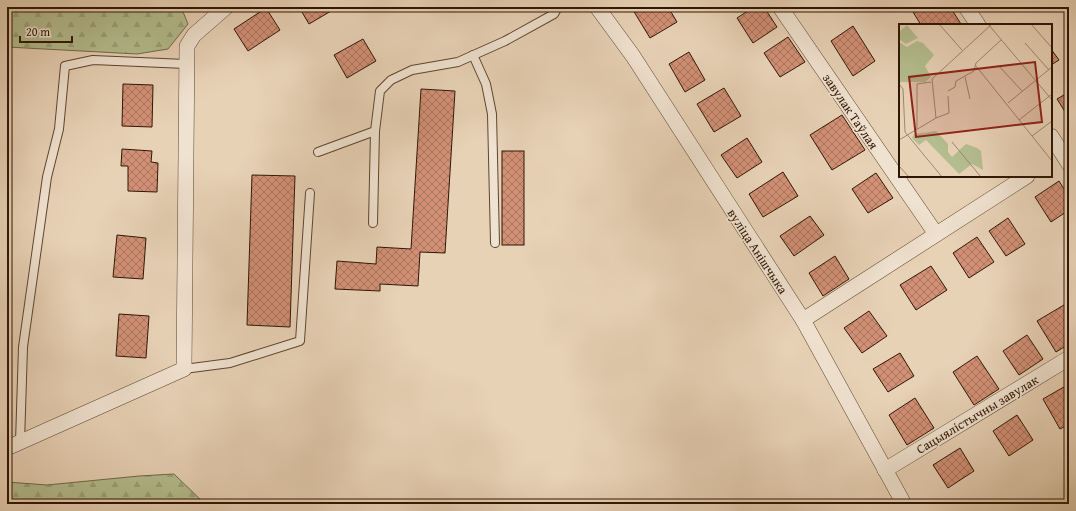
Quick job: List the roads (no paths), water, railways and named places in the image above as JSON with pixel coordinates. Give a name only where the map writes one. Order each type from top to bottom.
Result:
[{"type":"street","points":[[13,445],[184,369],[187,46],[194,35],[226,7]]},
{"type":"street","name":"вуліца Анішчыка","points":[[597,7],[633,56],[803,320],[904,504]]},
{"type":"street","name":"завулак Таўлая","points":[[780,7],[936,234]]},
{"type":"street","points":[[966,7],[977,24]]},
{"type":"street","points":[[1052,138],[1063,157]]},
{"type":"street","points":[[803,320],[1025,177]]},
{"type":"street","name":"Сацыялістычны завулак","points":[[885,470],[1069,358]]},
{"type":"lane","points":[[373,223],[375,131],[380,92],[391,80],[412,70],[458,62],[506,41],[554,14],[558,7]]},
{"type":"lane","points":[[473,55],[486,84],[492,114],[495,243]]},
{"type":"lane","points":[[13,445],[23,347],[47,177],[59,129],[65,66],[93,60],[186,64]]},
{"type":"lane","points":[[318,152],[375,131]]},
{"type":"lane","points":[[184,369],[230,363],[300,340],[310,193]]}]
